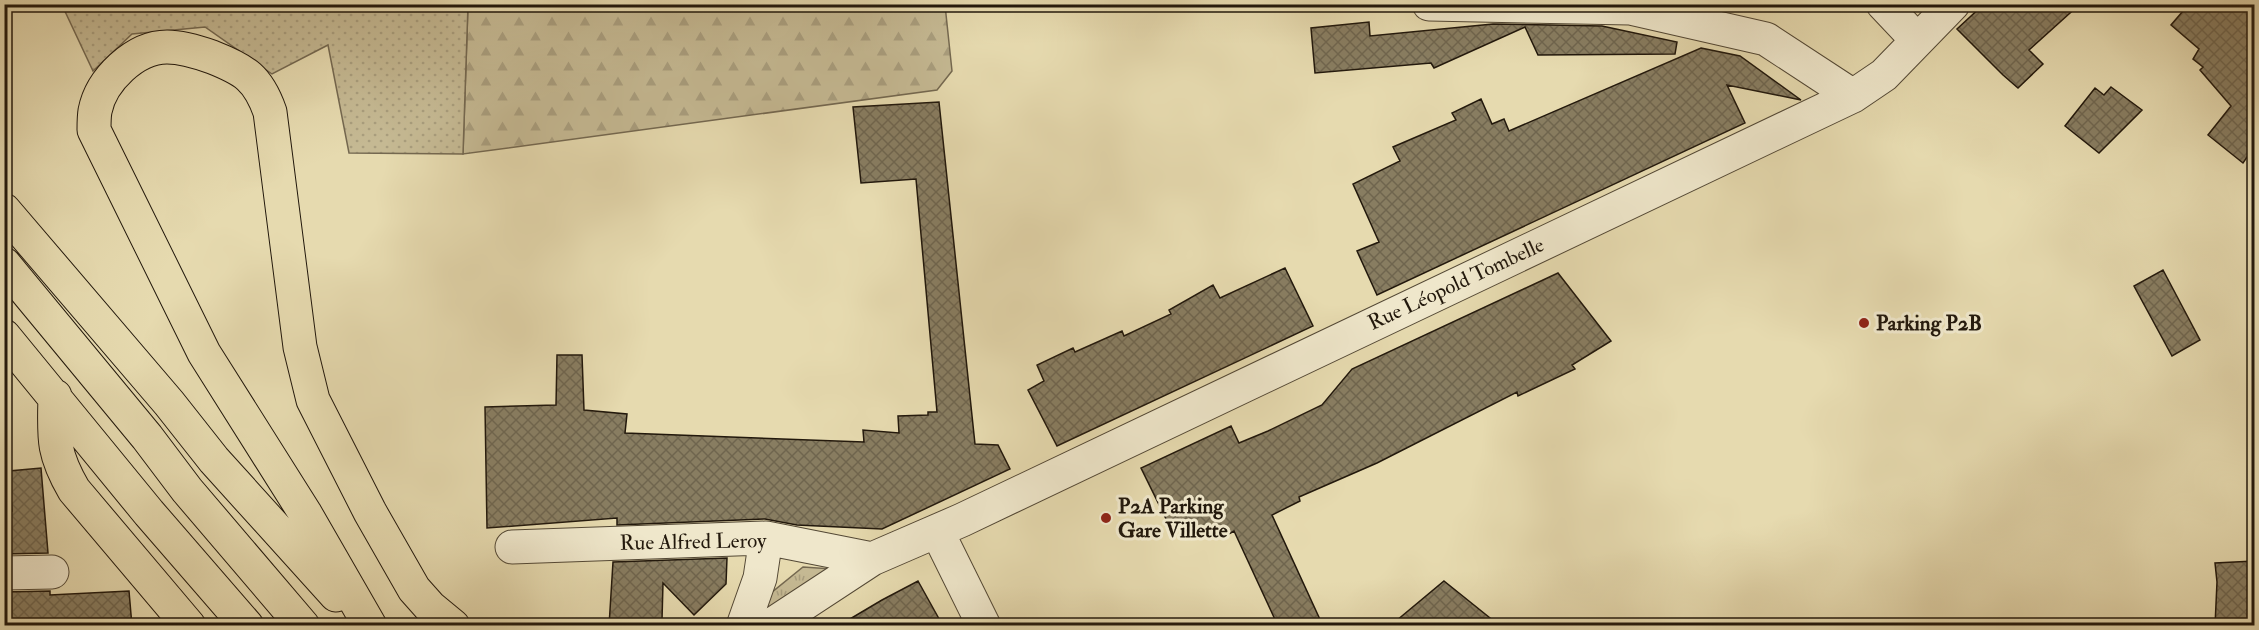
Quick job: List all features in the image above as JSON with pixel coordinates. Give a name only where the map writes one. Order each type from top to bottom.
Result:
[{"type":"highway","points":[[370,626],[305,513],[199,343],[94,130],[95,110],[115,73],[148,51],[166,47],[193,50],[226,63],[247,75],[263,91],[270,112],[300,347],[313,400],[369,512],[414,589],[430,607],[453,626]]},
{"type":"highway","points":[[4,210],[169,403],[214,460],[364,626]]},
{"type":"highway","points":[[4,264],[147,437],[187,490],[303,626]]},
{"type":"highway","points":[[4,336],[149,513],[247,626]]},
{"type":"highway","points":[[55,396],[54,441],[62,468],[70,482],[142,572],[189,626]]},
{"type":"street","points":[[1430,4],[1630,8],[1766,39],[1853,96]]},
{"type":"street","points":[[1883,4],[1917,40]]},
{"type":"street","name":"Rue Léopold Tombelle","points":[[770,626],[872,559],[937,531],[1853,96],[1884,75],[1953,4]]},
{"type":"street","points":[[937,531],[984,626]]},
{"type":"street","points":[[743,626],[760,578],[766,538]]},
{"type":"street","name":"Rue Alfred Leroy","points":[[512,546],[766,538],[872,559]]},
{"type":"street","points":[[4,573],[52,572]]},
{"type":"green space","points":[[62,5],[468,5],[463,154],[349,153],[328,45],[272,74],[205,27],[132,34],[93,71]]},
{"type":"green space","points":[[468,5],[945,5],[952,71],[937,90],[463,154]]},
{"type":"green space","points":[[803,567],[833,569],[770,612],[761,601]]},
{"type":"building","points":[[1984,4],[2080,4],[2029,50],[2043,64],[2018,88],[1957,29]]},
{"type":"building","points":[[2189,4],[2254,4],[2254,147],[2243,163],[2208,135],[2231,106],[2200,70],[2203,67],[2193,59],[2199,49],[2171,25]]},
{"type":"building","points":[[1369,22],[1370,36],[1493,24],[1602,26],[1677,42],[1675,54],[1538,55],[1525,27],[1434,68],[1431,63],[1315,73],[1311,28]]},
{"type":"building","points":[[1701,48],[1740,56],[1801,100],[1727,85],[1745,123],[1377,295],[1357,251],[1379,242],[1353,184],[1400,161],[1393,147],[1456,120],[1452,113],[1481,99],[1492,124],[1504,119],[1509,131]]},
{"type":"building","points":[[2111,87],[2142,110],[2099,153],[2065,126],[2095,88],[2104,95]]},
{"type":"building","points":[[939,102],[975,444],[998,445],[1010,469],[882,529],[797,525],[765,519],[617,525],[617,518],[487,528],[485,407],[556,405],[557,355],[582,355],[584,410],[627,414],[625,433],[864,442],[863,430],[899,433],[898,416],[928,415],[928,412],[937,412],[916,179],[861,183],[853,107]]},
{"type":"building","points":[[1285,268],[1313,326],[1057,446],[1028,390],[1044,381],[1037,365],[1073,348],[1075,352],[1122,331],[1124,336],[1171,314],[1169,310],[1213,285],[1220,298]]},
{"type":"building","points":[[2163,270],[2200,340],[2172,356],[2134,286]]},
{"type":"building","points":[[1558,273],[1611,341],[1572,365],[1575,369],[1518,396],[1517,392],[1377,463],[1299,497],[1300,501],[1272,515],[1323,626],[1278,626],[1234,531],[1229,534],[1227,530],[1210,538],[1207,531],[1191,537],[1184,520],[1170,527],[1141,468],[1231,426],[1239,443],[1268,431],[1322,405],[1352,369]]},
{"type":"building","points":[[41,468],[48,553],[4,554],[4,511],[12,511],[9,471]]},
{"type":"building","points":[[727,558],[726,584],[694,615],[663,583],[662,620],[645,626],[609,626],[613,562]]},
{"type":"building","points":[[2254,561],[2254,626],[2215,626],[2217,582],[2215,563]]},
{"type":"building","points":[[918,581],[943,626],[838,626],[882,600]]},
{"type":"building","points":[[1444,581],[1500,626],[1390,626]]},
{"type":"building","points":[[50,591],[50,595],[129,591],[132,626],[4,626],[4,592]]},
{"type":"place","name":"Parking P2B","points":[[1864,323]]},
{"type":"place","name":"P2A Parking Gare Villette","points":[[1106,518]]}]
